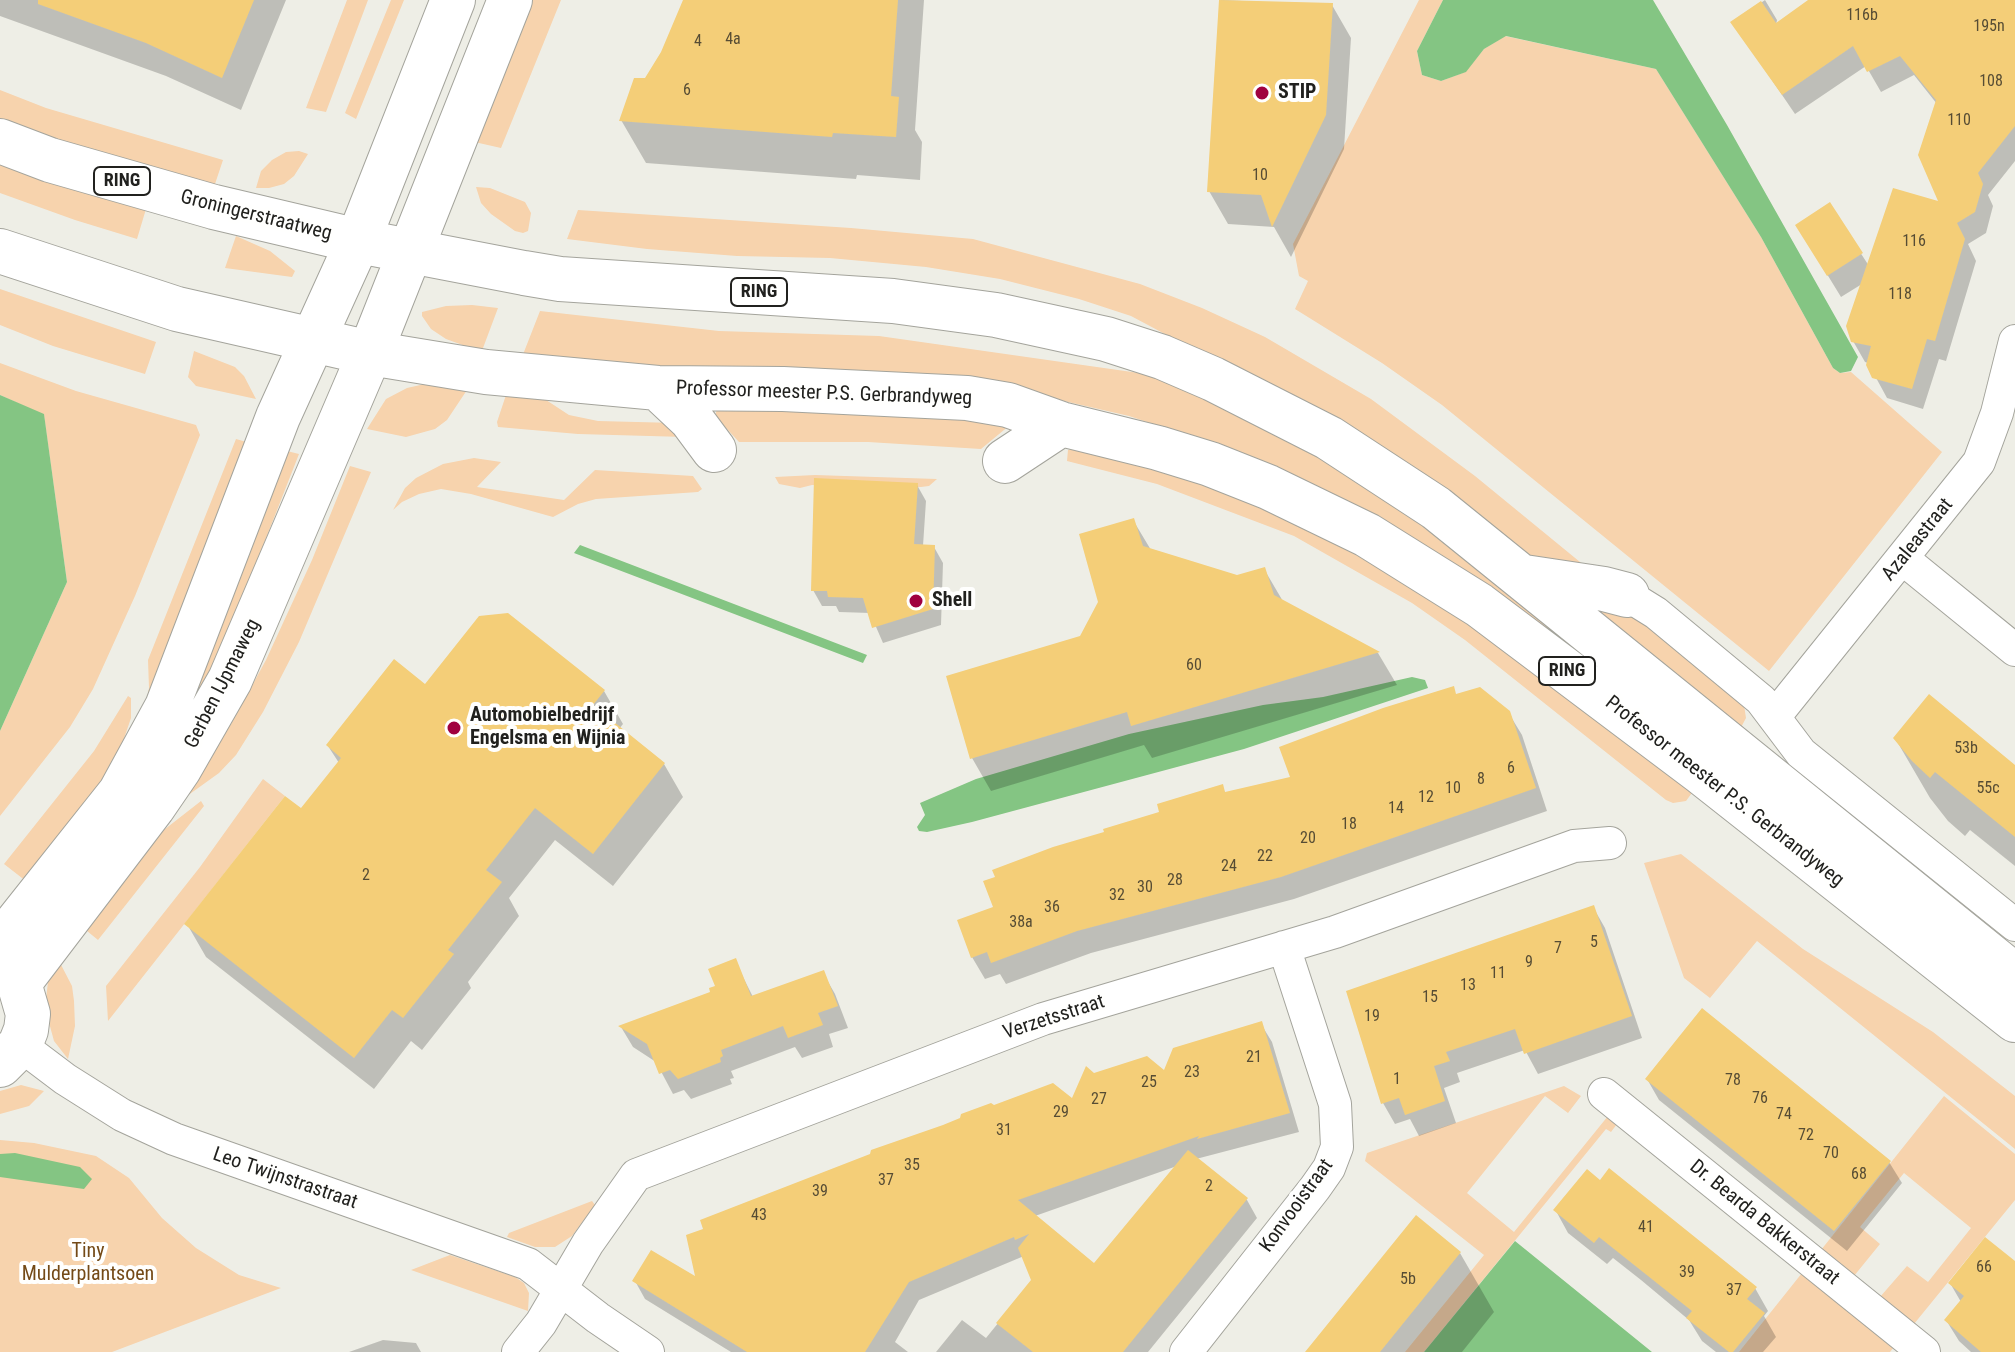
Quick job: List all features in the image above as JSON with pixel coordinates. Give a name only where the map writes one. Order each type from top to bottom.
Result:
[{"type":"main road","name":"Groningerstraatweg","points":[[0,141],[50,160],[214,207],[358,241],[453,0]]},
{"type":"main road","points":[[410,252],[510,0]]},
{"type":"main road","name":"Professor meester P.S. Gerbrandyweg","points":[[358,241],[560,279],[893,301],[996,315],[1106,339],[1162,357],[1213,379],[1329,438],[1436,508],[2015,976]]},
{"type":"main road","name":"Gerben IJpmaweg","points":[[0,944],[120,793],[167,707],[278,417],[358,241]]},
{"type":"main road","name":"RING","points":[[0,251],[158,304],[314,342]]},
{"type":"main road","name":"Gerben IJpmaweg","points":[[10,974],[153,807],[206,725],[230,680],[410,252]]},
{"type":"main road","name":"Professor meester P.S. Gerbrandyweg","points":[[314,342],[486,372],[658,388],[783,389],[967,398],[1008,405],[1061,424],[1158,448],[1268,487],[1367,535],[1479,605],[1702,773],[2015,1020]]},
{"type":"main road","points":[[658,388],[691,419],[714,450]]},
{"type":"main road","points":[[1005,461],[1061,424]]},
{"type":"main road","points":[[1522,576],[1627,595]]},
{"type":"main road","points":[[10,974],[28,1014],[26,1030],[10,1055]]},
{"type":"street","name":"Azaleastraat","points":[[1775,716],[1969,477],[2001,448],[2015,341]]},
{"type":"street","points":[[1903,559],[2015,650]]},
{"type":"street","points":[[1627,595],[1656,613],[1761,700],[1801,753],[2015,925]]},
{"type":"street","name":"Verzetsstraat","points":[[518,1352],[541,1323],[588,1243],[636,1175],[1043,1019],[1284,947],[1574,846],[1610,843]]},
{"type":"street","name":"Konvooistraat","points":[[1186,1352],[1315,1188],[1329,1168],[1337,1147],[1335,1104],[1284,947]]},
{"type":"street","name":"Leo Twijnstrastraat","points":[[10,1055],[82,1090],[122,1115],[203,1151],[528,1264],[648,1352]]},
{"type":"street","name":"Dr. Bearda Bakkerstraat","points":[[1604,1094],[1924,1352]]},
{"type":"green space","points":[[347,0],[368,0],[326,112],[306,108]]},
{"type":"green space","points":[[391,0],[404,0],[356,119],[345,113]]},
{"type":"green space","points":[[527,0],[561,0],[501,148],[470,141]]},
{"type":"green space","points":[[1419,0],[1443,0],[1417,51],[1422,75],[1441,81],[1465,72],[1484,49],[1505,36],[1656,69],[1761,237],[1833,368],[1840,373],[1851,372],[1942,452],[1769,671],[1442,405],[1295,309],[1308,281],[1299,276],[1293,244]]},
{"type":"green space","points":[[0,90],[46,108],[223,160],[214,187],[0,122]]},
{"type":"green space","points":[[286,152],[308,154],[294,176],[284,184],[256,188],[261,171],[272,160]]},
{"type":"green space","points":[[0,162],[146,209],[137,239],[0,193]]},
{"type":"green space","points":[[476,187],[490,188],[525,202],[531,213],[528,231],[515,231],[491,214],[481,203]]},
{"type":"green space","points":[[578,210],[973,239],[1140,284],[1265,337],[1371,399],[1475,476],[1591,571],[1538,566],[1195,350],[1131,316],[1000,279],[926,267],[830,258],[737,256],[647,249],[567,239]]},
{"type":"green space","points":[[236,236],[270,251],[295,271],[292,277],[225,268]]},
{"type":"green space","points":[[0,289],[156,342],[145,374],[53,346],[0,325]]},
{"type":"green space","points":[[446,306],[498,308],[483,348],[479,351],[446,339],[431,329],[422,316],[422,312]]},
{"type":"green space","points":[[540,311],[719,331],[879,336],[1139,373],[1173,382],[1369,479],[1722,753],[1213,444],[1129,416],[1012,389],[617,366],[522,357]]},
{"type":"green space","points":[[194,351],[235,367],[244,376],[256,399],[196,386],[188,377]]},
{"type":"green space","points":[[0,363],[76,391],[196,425],[200,435],[135,596],[93,689],[70,727],[0,816],[0,731],[67,582],[44,415],[0,395]]},
{"type":"green space","points":[[425,384],[467,390],[447,420],[435,429],[406,437],[367,429],[386,399],[407,388]]},
{"type":"green space","points":[[507,392],[540,396],[569,415],[598,421],[676,423],[685,437],[578,434],[498,427]]},
{"type":"green space","points":[[717,409],[900,412],[1010,425],[981,449],[868,442],[739,442],[715,416]]},
{"type":"green space","points":[[236,439],[257,445],[143,719],[149,688],[148,660]]},
{"type":"green space","points":[[1089,444],[1215,479],[1386,561],[1697,786],[1686,801],[1673,803],[1666,800],[1465,640],[1412,603],[1294,536],[1157,484],[1067,461],[1068,450]]},
{"type":"green space","points":[[283,450],[299,454],[234,620],[199,696],[107,831]]},
{"type":"green space","points":[[474,458],[501,462],[477,487],[564,500],[595,470],[693,476],[702,489],[698,492],[596,499],[553,517],[471,494],[441,489],[419,494],[393,510],[405,488],[416,478],[443,464]]},
{"type":"green space","points":[[350,466],[371,472],[299,642],[263,712],[236,755],[219,773],[187,796],[184,792],[231,724],[266,660],[312,560]]},
{"type":"green space","points":[[815,475],[937,479],[929,486],[921,487],[812,485],[800,488],[779,484],[775,477]]},
{"type":"green space","points":[[1581,597],[1634,611],[1744,705],[1746,718],[1737,735]]},
{"type":"green space","points":[[128,696],[131,698],[131,718],[116,762],[31,885],[4,864],[94,751]]},
{"type":"green space","points":[[263,779],[285,796],[108,1021],[106,986],[200,867]]},
{"type":"green space","points":[[201,801],[204,806],[98,940],[81,926],[151,840]]},
{"type":"green space","points":[[1681,854],[1803,949],[1933,1032],[2015,1096],[2015,1149],[1757,941],[1710,998],[1684,978],[1644,863]]},
{"type":"green space","points":[[58,959],[72,986],[74,1001],[75,1026],[68,1059],[54,1041],[45,1008],[49,973]]},
{"type":"green space","points":[[21,1085],[44,1091],[29,1106],[0,1114],[0,1091]]},
{"type":"green space","points":[[1564,1086],[1581,1096],[1568,1113],[1545,1096],[1467,1193],[1514,1232],[1608,1116],[1617,1124],[1611,1132],[1606,1129],[1424,1352],[1405,1352],[1484,1255],[1365,1161],[1367,1153]]},
{"type":"green space","points":[[1944,1096],[2015,1154],[2015,1200],[1914,1324],[1880,1297],[1907,1266],[1928,1282],[1971,1228],[1904,1173],[1860,1227],[1880,1244],[1854,1276],[1821,1250]]},
{"type":"green space","name":"Tiny Mulderplantsoen","points":[[0,1140],[34,1143],[96,1156],[129,1178],[162,1218],[196,1248],[239,1275],[281,1288],[112,1352],[0,1352]]},
{"type":"green space","points":[[592,1201],[595,1205],[572,1236],[555,1247],[535,1247],[507,1237],[509,1233]]},
{"type":"green space","points":[[450,1255],[515,1277],[524,1283],[529,1293],[528,1311],[411,1270]]},
{"type":"green space","points":[[1802,1273],[1894,1347],[1890,1352],[1739,1352]]},
{"type":"shaded area","points":[[1443,0],[1653,0],[1858,357],[1851,371],[1840,373],[1833,368],[1761,237],[1656,69],[1506,36],[1484,49],[1466,72],[1441,81],[1422,75],[1417,51]]},
{"type":"shaded area","points":[[0,395],[44,414],[67,582],[0,731]]},
{"type":"shaded area","points":[[580,545],[867,655],[863,663],[574,553]]},
{"type":"shaded area","points":[[1412,677],[1425,680],[1428,688],[1244,749],[972,822],[927,832],[919,831],[917,827],[925,815],[920,803],[976,779],[1129,734]]},
{"type":"shaded area","points":[[15,1153],[80,1167],[92,1179],[84,1189],[0,1177],[0,1154]]},
{"type":"shaded area","points":[[1515,1241],[1652,1352],[1424,1352]]},
{"type":"building","points":[[38,0],[254,0],[222,78],[146,43],[38,4]]},
{"type":"building","points":[[683,0],[898,0],[891,96],[899,97],[896,137],[833,133],[832,137],[619,121],[634,78],[645,78],[661,52]]},
{"type":"building","points":[[1219,0],[1333,3],[1326,115],[1272,227],[1261,195],[1207,192]]},
{"type":"building","points":[[1808,0],[2015,0],[2015,126],[1978,173],[1983,184],[1975,212],[1957,223],[1965,239],[1935,341],[1927,339],[1912,389],[1872,378],[1866,365],[1871,346],[1851,342],[1846,326],[1893,188],[1938,201],[1918,155],[1936,100],[1900,56],[1867,72],[1853,46],[1782,95],[1730,22],[1761,1],[1776,23]]},
{"type":"building","points":[[1830,202],[1863,253],[1827,276],[1795,225]]},
{"type":"building","points":[[814,478],[918,483],[914,544],[935,545],[933,609],[872,628],[863,598],[828,597],[827,591],[811,591]]},
{"type":"building","points":[[1134,518],[1143,546],[1237,575],[1265,567],[1274,595],[1380,652],[1131,726],[1127,712],[970,759],[946,676],[1080,636],[1098,602],[1079,534]]},
{"type":"building","points":[[508,613],[605,690],[593,705],[665,763],[593,854],[535,808],[486,870],[502,882],[448,950],[454,954],[403,1018],[392,1010],[354,1058],[184,924],[285,796],[301,808],[341,758],[326,745],[394,659],[425,684],[479,616]]},
{"type":"building","points":[[1454,686],[1456,694],[1480,687],[1510,711],[1536,788],[1281,877],[1077,931],[991,963],[987,952],[971,958],[957,920],[993,907],[983,881],[995,877],[992,870],[1159,812],[1157,804],[1223,784],[1225,792],[1290,777],[1279,747],[1383,708]]},
{"type":"building","points":[[1929,694],[2015,765],[2015,837],[1935,772],[1930,778],[1893,738]]},
{"type":"building","points":[[1594,905],[1632,1016],[1524,1054],[1515,1029],[1446,1052],[1450,1061],[1434,1066],[1445,1101],[1405,1115],[1399,1098],[1381,1104],[1346,991]]},
{"type":"building","points":[[736,958],[751,996],[824,970],[838,1006],[818,1013],[823,1025],[788,1038],[783,1026],[721,1050],[721,1062],[678,1079],[670,1070],[659,1074],[647,1044],[618,1026],[710,992],[709,988],[715,986],[708,969]]},
{"type":"building","points":[[1702,1008],[1891,1161],[1834,1231],[1645,1079]]},
{"type":"building","points":[[1262,1021],[1290,1113],[1197,1139],[1199,1136],[1018,1200],[1094,1263],[1188,1150],[1248,1198],[1123,1352],[1033,1352],[996,1323],[1031,1280],[1018,1248],[1029,1234],[1015,1240],[1014,1237],[909,1282],[865,1352],[747,1352],[632,1281],[651,1250],[695,1276],[686,1235],[703,1229],[700,1220],[870,1154],[871,1150],[943,1125],[960,1118],[961,1114],[991,1103],[994,1105],[1053,1083],[1072,1098],[1086,1066],[1094,1073],[1147,1056],[1164,1070],[1173,1048]]},
{"type":"building","points":[[1609,1168],[1757,1287],[1747,1299],[1765,1313],[1733,1352],[1686,1318],[1692,1311],[1599,1237],[1594,1243],[1553,1210],[1587,1169],[1600,1180]]},
{"type":"building","points":[[1416,1215],[1461,1252],[1380,1352],[1305,1352]]},
{"type":"building","points":[[1985,1237],[2015,1261],[2015,1352],[1981,1352],[1944,1320],[1964,1296],[1948,1283]]},
{"type":"place","name":"STIP","points":[[1262,93]]},
{"type":"place","name":"Shell","points":[[916,601]]},
{"type":"place","name":"Automobielbedrijf Engelsma en Wijnia","points":[[454,728]]}]
